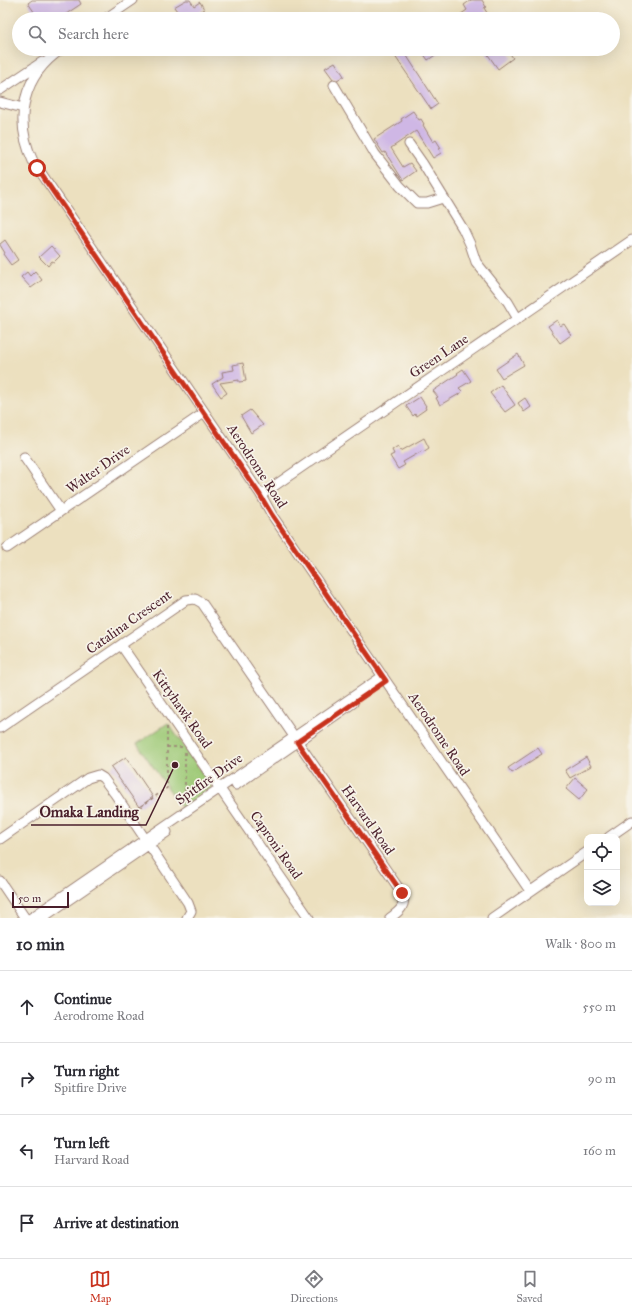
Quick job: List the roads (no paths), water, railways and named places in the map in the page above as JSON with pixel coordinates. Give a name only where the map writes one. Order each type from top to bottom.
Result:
[{"type":"street","points":[[115,12],[133,0]]},
{"type":"street","points":[[0,90],[51,56]]},
{"type":"street","name":"Aerodrome Road","points":[[52,56],[36,75],[28,90],[23,108],[24,135],[32,161],[530,892]]},
{"type":"street","points":[[334,86],[375,154],[400,186],[417,203],[427,203],[444,198]]},
{"type":"street","points":[[0,102],[23,108]]},
{"type":"street","points":[[409,144],[424,164],[463,229],[476,262],[508,302],[518,318]]},
{"type":"street","name":"Green Lane","points":[[260,495],[632,240]]},
{"type":"street","name":"Walter Drive","points":[[7,548],[204,413]]},
{"type":"street","points":[[24,457],[61,511]]},
{"type":"street","name":"Catalina Crescent","points":[[0,728],[186,600],[195,599],[202,603],[296,739]]},
{"type":"street","name":"Kittyhawk Road","points":[[120,645],[221,791]]},
{"type":"street","name":"Spitfire Drive","points":[[42,918],[147,842],[384,678]]},
{"type":"street","name":"Harvard Road","points":[[296,739],[402,893],[404,902],[403,907],[399,912],[390,918]]},
{"type":"street","points":[[0,838],[88,778],[95,775],[101,776],[188,902],[190,911],[187,918]]},
{"type":"street","name":"Caproni Road","points":[[221,791],[309,918]]},
{"type":"street","points":[[613,834],[632,821]]},
{"type":"street","name":"Spitfire Drive","points":[[31,918],[147,842]]},
{"type":"street","points":[[492,918],[584,854]]},
{"type":"street","points":[[0,881],[25,918]]},
{"type":"place","name":"Omaka Landing","points":[[175,765]]}]
